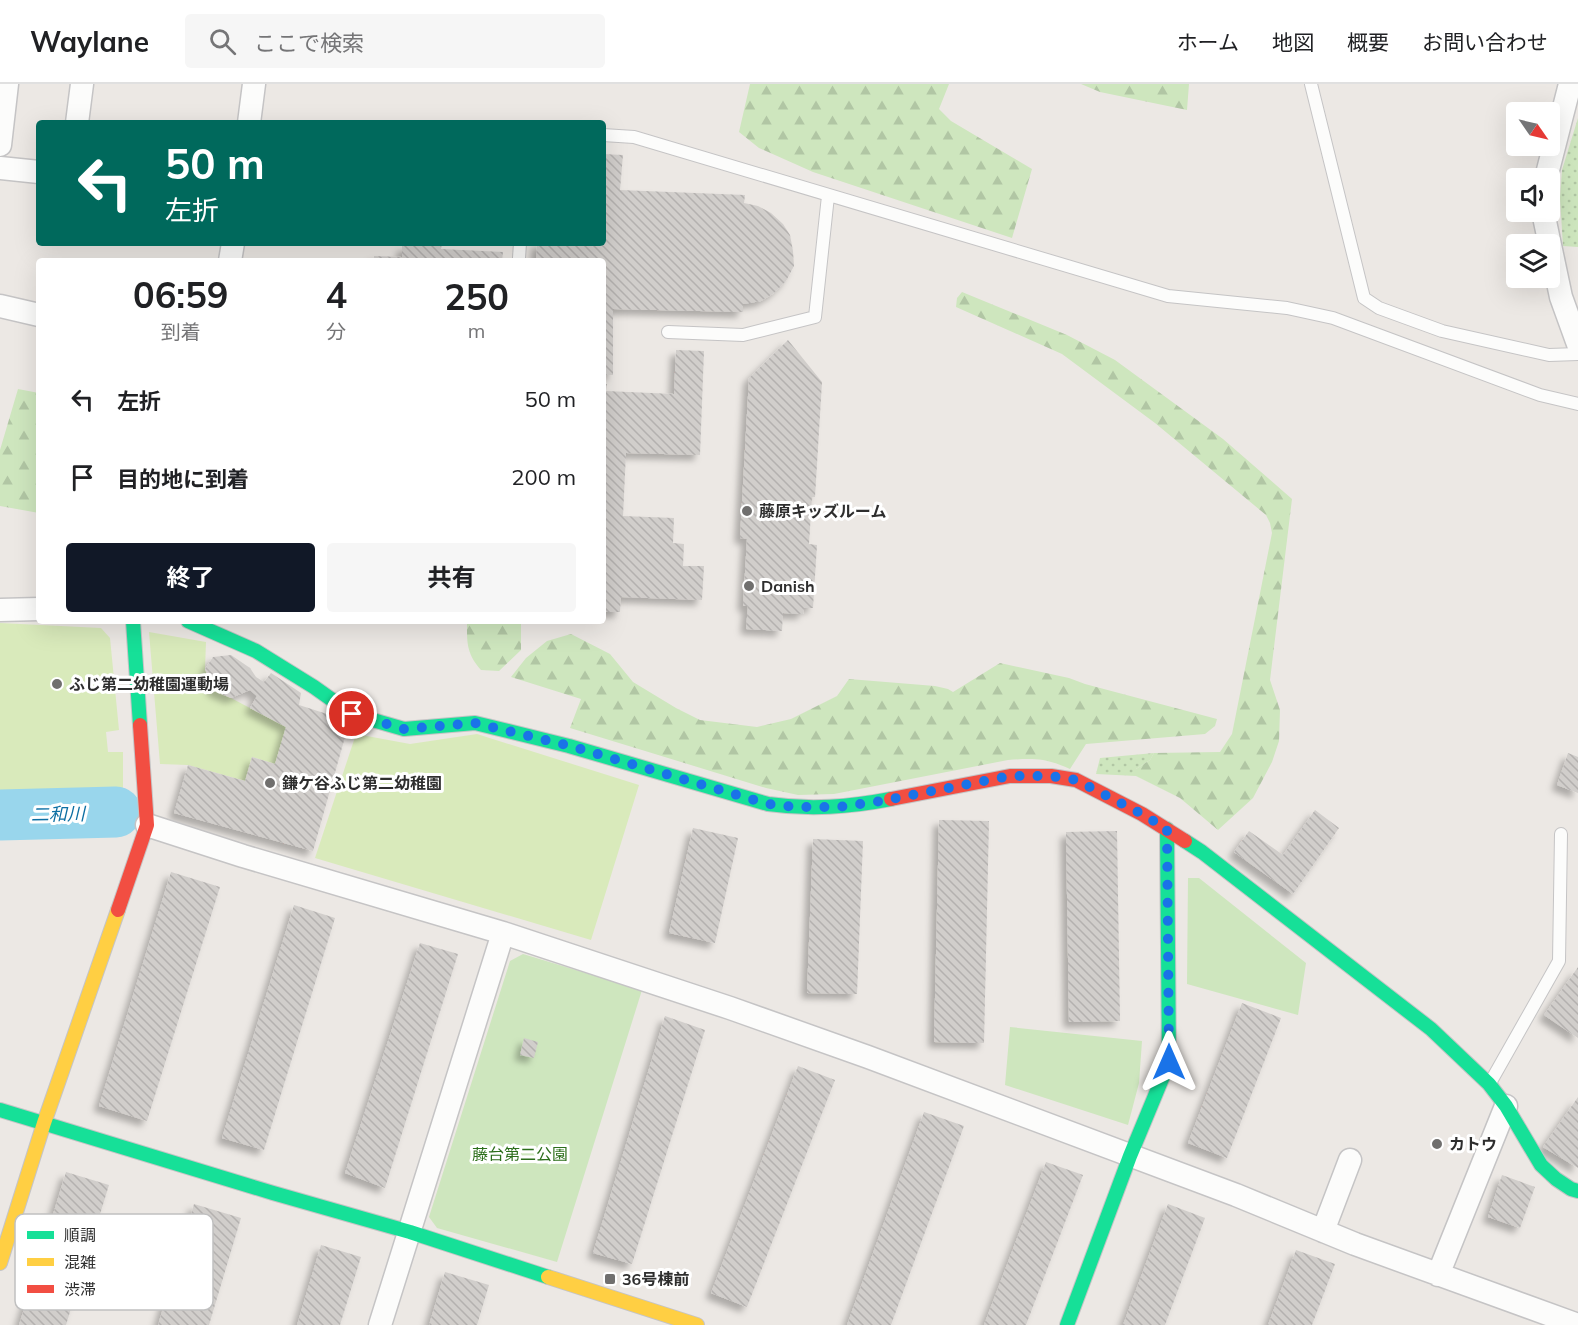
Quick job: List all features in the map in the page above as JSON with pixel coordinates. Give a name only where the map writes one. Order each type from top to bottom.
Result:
[{"type":"street","points":[[0,144],[7,84]]},
{"type":"street","points":[[77,120],[82,84]]},
{"type":"street","points":[[249,120],[254,84]]},
{"type":"street","points":[[1549,168],[1570,84]]},
{"type":"street","points":[[0,168],[36,172]]},
{"type":"street","points":[[1545,222],[1562,297],[1578,344]]},
{"type":"street","points":[[0,306],[36,314]]},
{"type":"street","points":[[0,610],[36,609]]},
{"type":"street","points":[[15,1214],[44,1123],[147,825],[133,624]]},
{"type":"street","points":[[195,624],[256,651],[352,714],[404,729],[475,723],[570,746],[768,804],[795,807],[839,807],[1010,776],[1050,776],[1076,780],[1133,809],[1202,852],[1431,1029],[1490,1084],[1506,1106],[1541,1165],[1556,1179],[1578,1191]]},
{"type":"street","points":[[147,825],[503,933],[730,1008],[857,1053],[1236,1195],[1438,1275],[1578,1325]]},
{"type":"street","points":[[1067,1325],[1169,1062],[1167,829]]},
{"type":"street","points":[[380,1325],[503,933]]},
{"type":"street","points":[[1438,1275],[1506,1106]]},
{"type":"street","points":[[0,1110],[262,1190],[410,1232],[697,1325]]},
{"type":"street","points":[[1323,1231],[1350,1160]]},
{"type":"street","points":[[0,1263],[15,1215]]},
{"type":"lane","points":[[1311,84],[1364,298],[1379,308],[1442,331],[1549,355],[1578,354]]},
{"type":"lane","points":[[606,135],[634,137],[1168,296],[1287,308],[1333,318],[1540,395],[1578,404]]},
{"type":"lane","points":[[668,332],[743,335],[815,317],[828,196]]},
{"type":"lane","points":[[519,258],[520,246]]},
{"type":"lane","points":[[1490,1084],[1559,961],[1561,834]]},
{"type":"green space","points":[[750,84],[949,84],[939,109],[951,121],[1032,169],[1012,238],[813,172],[759,148],[739,132]]},
{"type":"green space","points":[[1081,84],[1189,84],[1187,110],[1100,92]]},
{"type":"green space","points":[[1578,118],[1578,247],[1563,246],[1560,198],[1562,170]]},
{"type":"green space","points":[[962,292],[1067,335],[1115,360],[1223,439],[1292,499],[1270,680],[1280,710],[1279,741],[1272,762],[1253,798],[1218,830],[1180,798],[1136,776],[1136,769],[1150,760],[1154,753],[1220,752],[1232,734],[1272,533],[1270,523],[1266,515],[1155,423],[1062,354],[956,307],[957,298]]},
{"type":"green space","points":[[18,389],[36,392],[36,512],[0,506],[0,450]]},
{"type":"green space","name":"ふじ第二幼稚園運動場","points":[[0,623],[101,628],[110,638],[119,730],[106,732],[108,752],[123,752],[123,802],[0,807]]},
{"type":"green space","points":[[467,624],[521,624],[521,650],[499,671],[481,670],[472,658]]},
{"type":"green space","points":[[149,632],[206,642],[205,669],[214,691],[286,727],[275,764],[252,757],[245,781],[188,765],[160,764]]},
{"type":"green space","points":[[571,634],[610,654],[633,682],[700,720],[757,727],[791,719],[837,696],[849,679],[935,686],[953,692],[1000,663],[1069,678],[1217,719],[1215,726],[1205,734],[1086,744],[1070,769],[1040,760],[1008,760],[834,794],[798,795],[766,788],[570,728],[581,699],[511,677],[526,658],[547,641]]},
{"type":"green space","points":[[356,734],[410,744],[477,734],[639,785],[591,940],[315,858]]},
{"type":"green space","points":[[1154,753],[1150,760],[1136,769],[1136,776],[1096,774],[1100,758]]},
{"type":"green space","points":[[1188,878],[1199,878],[1306,963],[1298,1015],[1187,984]]},
{"type":"green space","name":"藤台第二公園","points":[[523,954],[642,990],[557,1262],[437,1228],[429,1217],[510,961]]},
{"type":"green space","points":[[1010,1027],[1142,1041],[1139,1083],[1128,1125],[1005,1085]]},
{"type":"building","points":[[606,154],[623,155],[620,190],[745,195],[744,203],[758,206],[771,213],[783,224],[790,235],[794,266],[786,281],[774,293],[761,301],[743,304],[743,312],[613,309],[613,375],[606,375],[606,258],[536,258],[537,246],[606,246]]},
{"type":"building","points":[[402,246],[442,246],[441,249],[503,252],[502,258],[374,258],[374,256],[402,257]]},
{"type":"building","points":[[788,340],[822,382],[815,497],[812,497],[809,544],[817,545],[813,608],[804,608],[803,614],[783,613],[782,631],[746,629],[748,606],[743,606],[747,539],[740,538],[749,378]]},
{"type":"building","points":[[676,350],[704,351],[700,455],[626,453],[623,516],[674,518],[673,543],[684,544],[683,566],[704,566],[702,600],[621,597],[620,612],[606,612],[606,391],[674,394]]},
{"type":"building","points":[[231,655],[250,668],[256,677],[264,682],[271,673],[301,693],[299,705],[327,714],[330,724],[347,730],[313,851],[174,813],[188,765],[245,781],[252,757],[275,764],[286,727],[250,708],[257,696],[250,690],[231,698],[214,691],[205,669],[213,657]]},
{"type":"building","points":[[1568,753],[1578,757],[1578,793],[1557,785]]},
{"type":"building","points":[[1315,810],[1339,828],[1293,894],[1234,852],[1249,831],[1283,855]]},
{"type":"building","points":[[939,820],[989,821],[984,1043],[934,1042]]},
{"type":"building","points":[[693,828],[738,838],[715,943],[669,933]]},
{"type":"building","points":[[1117,831],[1120,1021],[1069,1022],[1066,832]]},
{"type":"building","points":[[813,839],[863,841],[857,994],[807,993]]},
{"type":"building","points":[[171,872],[220,887],[147,1121],[99,1106]]},
{"type":"building","points":[[294,905],[335,918],[264,1150],[222,1138]]},
{"type":"building","points":[[420,943],[458,954],[385,1188],[345,1173]]},
{"type":"building","points":[[1578,967],[1578,1038],[1544,1015]]},
{"type":"building","points":[[1242,1003],[1281,1018],[1227,1158],[1188,1143]]},
{"type":"building","points":[[665,1016],[705,1030],[632,1264],[593,1253]]},
{"type":"building","points":[[524,1038],[538,1042],[534,1058],[520,1055]]},
{"type":"building","points":[[798,1066],[835,1080],[747,1307],[711,1293]]},
{"type":"building","points":[[1578,1097],[1578,1168],[1543,1147]]},
{"type":"building","points":[[924,1112],[964,1126],[891,1325],[847,1325]]},
{"type":"building","points":[[1046,1162],[1083,1175],[1026,1325],[984,1325]]},
{"type":"building","points":[[66,1172],[109,1185],[100,1214],[53,1214]]},
{"type":"building","points":[[1502,1175],[1535,1187],[1520,1228],[1488,1217]]},
{"type":"building","points":[[194,1204],[241,1218],[209,1325],[158,1325],[162,1310],[213,1310],[213,1214],[191,1214]]},
{"type":"building","points":[[1168,1204],[1205,1218],[1165,1325],[1123,1325]]},
{"type":"building","points":[[321,1245],[361,1257],[340,1325],[297,1325]]},
{"type":"building","points":[[1296,1250],[1335,1264],[1312,1325],[1268,1325]]},
{"type":"building","points":[[445,1272],[489,1285],[477,1325],[429,1325]]},
{"type":"building","points":[[24,1310],[71,1310],[66,1325],[19,1325]]},
{"type":"waterway","name":"二和川","points":[[0,815],[116,812]]},
{"type":"traffic: fast","points":[[133,624],[140,725]]},
{"type":"traffic: fast","points":[[195,624],[256,651],[352,714],[404,729],[475,723],[569,746],[768,804],[830,807],[891,799]]},
{"type":"traffic: fast","points":[[1067,1325],[1130,1156],[1169,1062],[1167,829]]},
{"type":"traffic: fast","points":[[1185,841],[1431,1029],[1489,1084],[1506,1106],[1541,1165],[1556,1179],[1578,1191]]},
{"type":"traffic: fast","points":[[0,1110],[410,1232],[548,1277]]},
{"type":"traffic: slow","points":[[15,1214],[44,1123],[118,910]]},
{"type":"traffic: slow","points":[[0,1263],[15,1215]]},
{"type":"traffic: slow","points":[[548,1277],[697,1325]]},
{"type":"traffic: jam","points":[[118,910],[147,825],[140,725]]},
{"type":"traffic: jam","points":[[891,799],[1010,776],[1051,776],[1076,780],[1142,814],[1185,841]]},
{"type":"place","name":"藤原キッズルーム","points":[[747,511]]},
{"type":"place","name":"Danish","points":[[749,586]]},
{"type":"place","name":"ふじ第二幼稚園運動場","points":[[57,684]]},
{"type":"place","name":"鎌ケ谷ふじ第二幼稚園","points":[[270,783]]},
{"type":"place","name":"カトウ","points":[[1437,1144]]},
{"type":"place","name":"36号棟前","points":[[610,1279]]},
{"type":"route","points":[[352,714],[404,729],[475,723],[570,746],[768,804],[795,807],[839,807],[881,801],[1010,776],[1050,776],[1076,780],[1167,829],[1169,1062]]}]
